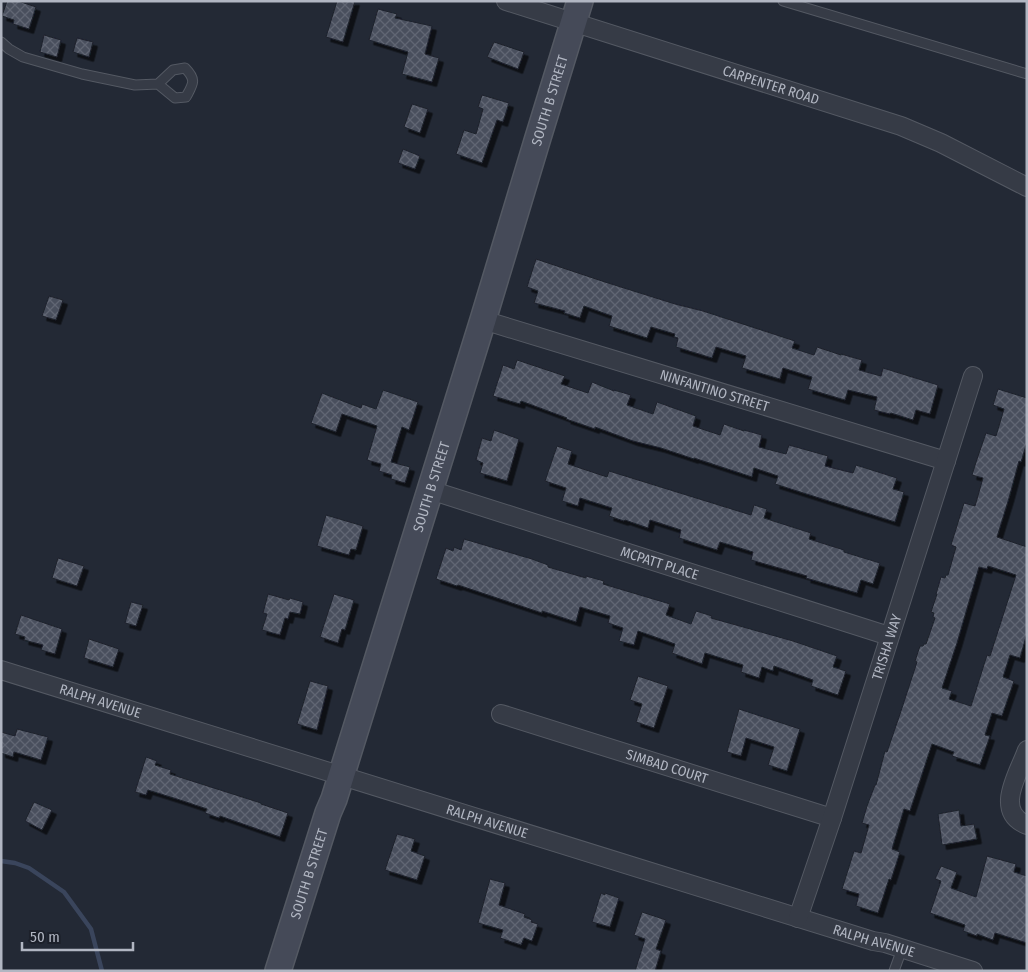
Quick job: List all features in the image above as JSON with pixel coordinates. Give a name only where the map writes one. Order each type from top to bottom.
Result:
[{"type":"street","name":"CARPENTER ROAD","points":[[506,1],[577,12],[901,126],[941,143],[1027,187]]},
{"type":"street","name":"SOUTH B STREET","points":[[278,971],[430,490],[577,12]]},
{"type":"street","name":"NINFANTINO STREET","points":[[483,320],[946,461]]},
{"type":"street","name":"TRISHA WAY","points":[[798,918],[832,818],[973,376]]},
{"type":"street","name":"MCPATT PLACE","points":[[430,490],[889,636]]},
{"type":"street","name":"RALPH AVENUE","points":[[1,670],[973,971]]},
{"type":"street","name":"SIMBAD COURT","points":[[501,714],[832,818]]},
{"type":"street","points":[[1027,750],[1012,787],[1009,803],[1012,813],[1027,825]]},
{"type":"lane","points":[[783,1],[1027,74]]},
{"type":"lane","points":[[1,42],[23,57],[82,74],[135,85],[158,84]]},
{"type":"lane","points":[[894,971],[902,949]]},
{"type":"building","points":[[7,1],[18,1],[36,7],[29,29],[13,24],[14,20],[2,16]]},
{"type":"building","points":[[337,1],[355,1],[343,42],[326,37]]},
{"type":"building","points":[[378,9],[397,14],[395,18],[432,26],[425,54],[439,58],[432,82],[402,74],[408,52],[369,40]]},
{"type":"building","points":[[44,35],[61,40],[57,57],[40,52]]},
{"type":"building","points":[[77,38],[93,42],[89,57],[73,52]]},
{"type":"building","points":[[494,42],[524,52],[518,69],[487,57]]},
{"type":"building","points":[[482,95],[509,103],[503,122],[497,120],[482,163],[456,154],[464,130],[476,134],[483,109],[478,107]]},
{"type":"building","points":[[412,104],[428,109],[420,133],[404,127]]},
{"type":"building","points":[[403,149],[420,156],[415,169],[398,163]]},
{"type":"building","points":[[536,259],[795,341],[792,348],[814,355],[817,347],[862,360],[859,370],[881,376],[883,368],[938,385],[930,414],[916,410],[913,420],[874,410],[877,397],[848,390],[845,400],[808,389],[812,377],[783,368],[780,379],[742,368],[746,356],[716,347],[712,358],[676,347],[678,338],[674,337],[675,334],[651,327],[647,338],[609,326],[612,316],[584,306],[580,318],[564,313],[565,311],[534,303],[538,291],[527,287]]},
{"type":"building","points":[[49,296],[63,300],[56,320],[42,316]]},
{"type":"building","points":[[517,360],[565,376],[561,384],[588,393],[592,382],[614,391],[631,395],[627,405],[653,414],[657,402],[696,416],[693,426],[720,435],[724,424],[762,435],[759,447],[786,454],[789,445],[828,456],[825,466],[853,473],[856,465],[897,478],[893,489],[904,492],[895,522],[775,484],[778,476],[754,468],[752,477],[633,441],[595,427],[595,429],[521,401],[520,404],[493,396],[503,365],[514,369]]},
{"type":"building","points":[[998,389],[1027,398],[1027,442],[1021,462],[1019,461],[997,537],[1027,547],[1027,633],[1020,658],[1010,655],[1003,677],[1014,681],[1002,716],[992,713],[985,735],[990,736],[980,765],[952,756],[954,752],[932,744],[910,811],[904,809],[892,849],[900,852],[878,913],[856,906],[859,894],[842,889],[854,851],[861,853],[869,825],[862,823],[867,806],[876,785],[885,751],[887,752],[900,714],[917,662],[915,661],[920,646],[926,644],[935,618],[933,617],[934,613],[931,612],[941,577],[945,578],[948,575],[956,547],[951,545],[964,503],[975,506],[983,478],[972,475],[986,433],[996,436],[1004,409],[993,405]],"holes":[[[988,566],[1016,575],[990,656],[987,655],[971,706],[949,699],[952,691],[942,688],[979,567],[987,569]]]},
{"type":"building","points":[[383,390],[418,402],[409,430],[402,427],[391,462],[410,467],[405,483],[391,479],[392,475],[379,471],[381,464],[367,460],[377,426],[342,414],[336,432],[311,423],[322,393],[361,408],[362,404],[376,409]]},
{"type":"building","points":[[494,430],[519,439],[507,481],[480,473],[483,463],[476,460],[482,438],[491,441]]},
{"type":"building","points":[[557,446],[572,451],[568,464],[607,477],[609,471],[751,515],[754,505],[767,509],[764,518],[811,533],[809,539],[880,563],[873,584],[861,580],[857,593],[751,560],[753,552],[720,542],[717,550],[679,538],[681,530],[650,520],[648,528],[609,516],[612,508],[580,498],[578,506],[562,501],[566,488],[545,481]]},
{"type":"building","points":[[326,515],[363,526],[356,550],[351,549],[349,555],[317,546]]},
{"type":"building","points":[[464,539],[532,559],[548,565],[548,567],[604,581],[603,584],[670,604],[666,615],[691,624],[696,611],[712,616],[711,618],[793,641],[837,656],[833,667],[846,671],[838,695],[811,686],[813,680],[774,666],[773,671],[762,667],[759,678],[741,672],[743,665],[705,653],[702,664],[672,653],[675,644],[638,631],[634,645],[619,641],[623,628],[608,623],[610,616],[580,607],[576,622],[436,579],[446,548],[453,551],[454,547],[461,550]]},
{"type":"building","points":[[58,558],[84,566],[77,586],[52,578]]},
{"type":"building","points":[[268,594],[303,602],[300,614],[290,612],[288,619],[285,618],[280,635],[262,630],[267,614],[263,613]]},
{"type":"building","points":[[334,594],[354,600],[345,630],[342,629],[338,643],[320,637]]},
{"type":"building","points":[[131,602],[143,605],[136,626],[125,623]]},
{"type":"building","points":[[21,615],[62,629],[55,654],[41,650],[43,645],[24,640],[25,637],[15,634]]},
{"type":"building","points":[[89,639],[119,649],[113,667],[84,658]]},
{"type":"building","points":[[638,676],[668,686],[654,728],[636,722],[642,704],[630,700]]},
{"type":"building","points":[[310,681],[328,686],[317,730],[297,724]]},
{"type":"building","points":[[739,709],[800,729],[787,771],[768,765],[774,747],[746,738],[741,756],[727,752]]},
{"type":"building","points":[[17,729],[48,737],[41,760],[14,752],[13,757],[1,753],[1,732],[15,736]]},
{"type":"building","points":[[146,757],[157,761],[155,765],[171,770],[170,774],[288,813],[280,837],[220,816],[219,818],[205,813],[207,809],[148,790],[146,795],[135,792]]},
{"type":"building","points":[[34,802],[52,810],[42,830],[25,821]]},
{"type":"building","points":[[959,810],[961,826],[974,824],[977,839],[942,845],[938,814]]},
{"type":"building","points":[[397,834],[415,839],[411,851],[425,856],[417,880],[385,870]]},
{"type":"building","points":[[987,856],[1016,864],[1014,872],[1027,876],[1027,943],[995,933],[993,940],[977,934],[977,936],[963,931],[965,925],[930,913],[941,881],[935,879],[941,866],[957,872],[951,888],[976,897]]},
{"type":"building","points":[[490,879],[505,883],[499,905],[525,914],[524,917],[538,924],[532,941],[524,938],[521,945],[500,938],[503,930],[478,923]]},
{"type":"building","points":[[601,893],[619,898],[610,927],[592,922]]},
{"type":"building","points":[[642,912],[666,920],[656,949],[661,951],[655,971],[635,971],[645,939],[634,935]]},
{"type":"waterway","points":[[1,861],[29,868],[64,892],[91,929],[102,971]]}]
